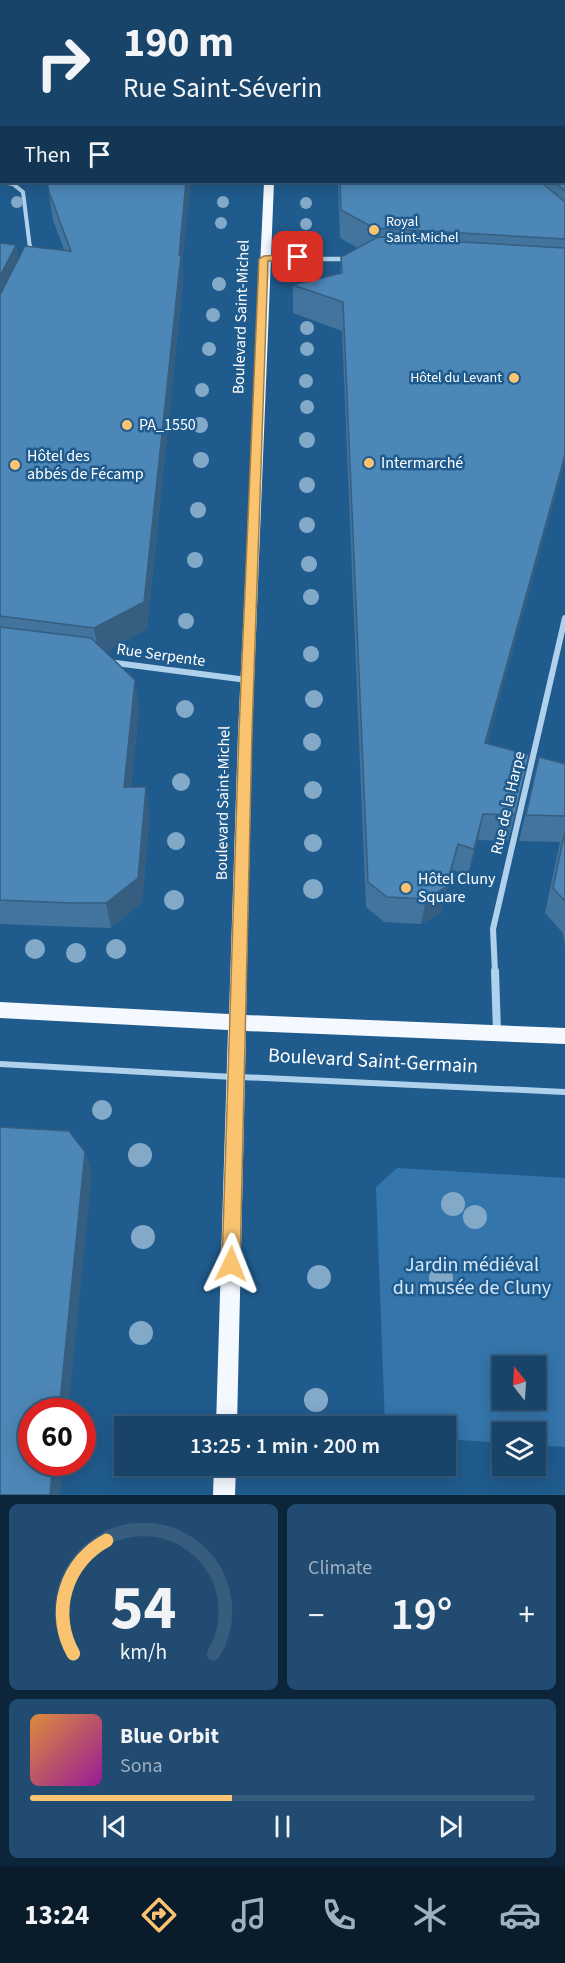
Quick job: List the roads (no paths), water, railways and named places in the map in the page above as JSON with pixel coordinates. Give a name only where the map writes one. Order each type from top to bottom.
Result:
[{"type":"main road","name":"Boulevard Saint-Michel","points":[[226,1416],[248,680],[264,259],[270,183]]},
{"type":"main road","name":"Boulevard Saint-Germain","points":[[0,1010],[239,1023],[565,1036]]},
{"type":"main road","points":[[224,1495],[225,1476]]},
{"type":"street","points":[[9,183],[23,192],[30,240],[30,259]]},
{"type":"street","points":[[264,259],[351,260]]},
{"type":"street","name":"Rue de la Harpe","points":[[497,1032],[492,929],[565,618]]},
{"type":"street","name":"Rue Serpente","points":[[103,661],[248,680]]},
{"type":"lane","name":"Boulevard Saint-Germain","points":[[0,1064],[565,1092]]},
{"type":"place","name":"Royal Saint-Michel","points":[[374,230]]},
{"type":"place","name":"Hôtel du Levant","points":[[514,378]]},
{"type":"place","name":"PA_1550","points":[[127,425]]},
{"type":"place","name":"Intermarché","points":[[369,463]]},
{"type":"place","name":"Hôtel des abbés de Fécamp","points":[[15,465]]},
{"type":"place","name":"Hôtel Cluny Square","points":[[406,888]]},
{"type":"park label","name":"Jardin médiéval du musée de Cluny","points":[[472,1276]]}]
